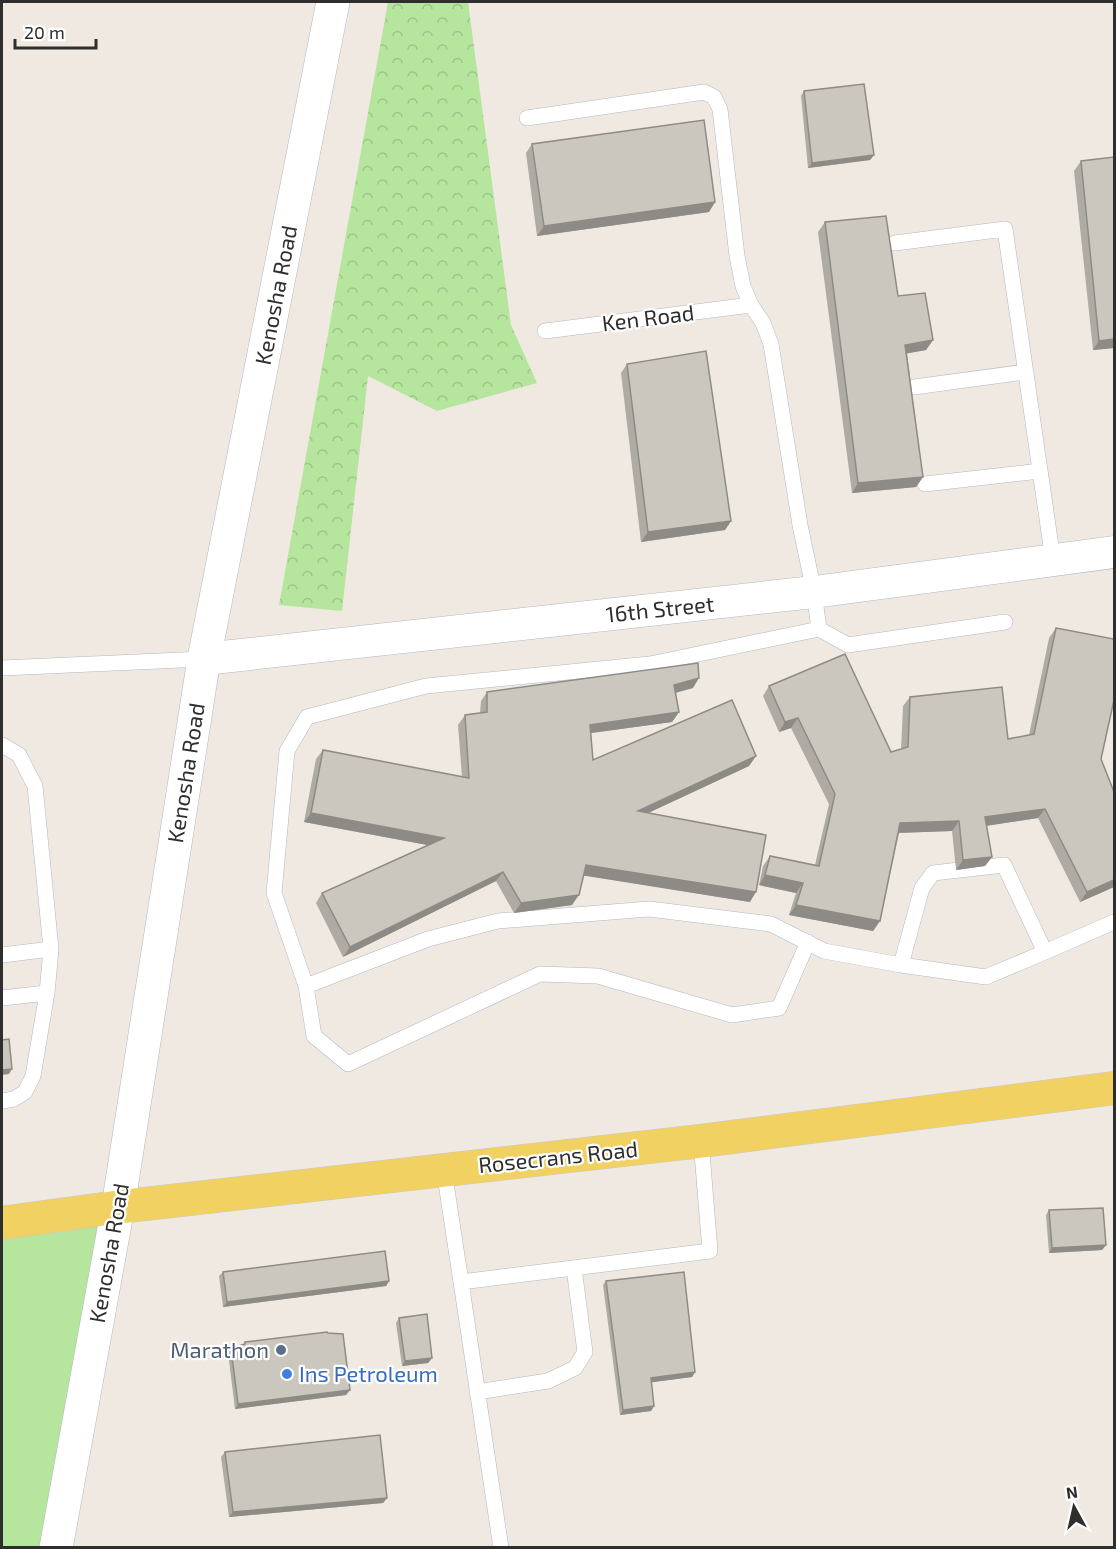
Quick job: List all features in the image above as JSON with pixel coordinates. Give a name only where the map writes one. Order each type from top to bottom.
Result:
[{"type":"main road","name":"Rosecrans Road","points":[[2,1223],[118,1207],[700,1141],[1114,1088]]},
{"type":"street","name":"Kenosha Road","points":[[56,1548],[118,1207],[204,658],[333,2]]},
{"type":"street","name":"16th Street","points":[[204,658],[814,592],[1114,552]]},
{"type":"lane","points":[[527,118],[704,92],[714,97],[720,109],[743,286],[763,323],[771,344],[819,629]]},
{"type":"lane","points":[[896,243],[1005,229],[1053,560]]},
{"type":"lane","name":"Ken Road","points":[[545,331],[752,305]]},
{"type":"lane","points":[[914,387],[1025,372]]},
{"type":"lane","points":[[925,484],[1040,471]]},
{"type":"lane","points":[[808,942],[779,1008],[732,1015],[598,976],[540,974],[348,1064],[314,1036],[306,986],[274,894],[287,751],[307,717],[426,686],[650,664],[819,629],[848,645],[1005,622]]},
{"type":"lane","points":[[2,668],[204,658]]},
{"type":"lane","points":[[2,745],[19,755],[35,786],[51,949],[47,993],[33,1076],[25,1092],[14,1099],[2,1101]]},
{"type":"lane","points":[[901,965],[922,888],[933,873],[1004,865],[1045,952]]},
{"type":"lane","points":[[306,986],[428,939],[510,920],[649,909],[771,924],[824,951],[986,977],[1114,922]]},
{"type":"lane","points":[[2,956],[51,949]]},
{"type":"lane","points":[[2,998],[47,993]]},
{"type":"lane","points":[[461,1282],[710,1251],[700,1141]]},
{"type":"lane","points":[[444,1170],[501,1548]]},
{"type":"lane","points":[[477,1392],[548,1381],[575,1368],[585,1352],[574,1268]]},
{"type":"green space","points":[[388,2],[468,2],[511,325],[537,383],[437,411],[368,376],[342,611],[279,605]]},
{"type":"green space","points":[[118,1207],[58,1547],[2,1547],[2,1222]]},
{"type":"building","points":[[864,84],[874,155],[812,163],[804,91]]},
{"type":"building","points":[[704,120],[715,202],[544,226],[532,144]]},
{"type":"building","points":[[1114,157],[1114,339],[1099,341],[1081,161]]},
{"type":"building","points":[[886,216],[898,296],[925,293],[933,340],[905,345],[923,477],[858,483],[825,222]]},
{"type":"building","points":[[706,351],[731,521],[648,532],[627,364]]},
{"type":"building","points":[[1056,628],[1114,639],[1114,700],[1101,759],[1114,792],[1114,880],[1087,892],[1045,809],[985,817],[992,857],[963,860],[959,821],[900,823],[880,921],[796,905],[803,883],[765,875],[770,856],[819,866],[835,794],[798,718],[785,722],[769,686],[845,654],[891,752],[908,747],[910,697],[1002,687],[1008,739],[1034,734]]},
{"type":"building","points":[[698,663],[699,678],[674,685],[679,712],[590,725],[593,760],[732,700],[756,756],[638,811],[766,835],[756,892],[586,865],[579,895],[521,903],[503,872],[350,947],[322,893],[444,838],[311,813],[323,750],[469,778],[465,715],[487,712],[487,692]]},
{"type":"building","points":[[9,1039],[12,1069],[2,1070],[2,1040]]},
{"type":"building","points":[[1103,1208],[1106,1245],[1052,1248],[1049,1210]]},
{"type":"building","points":[[385,1251],[389,1281],[227,1302],[223,1272]]},
{"type":"building","points":[[684,1272],[695,1372],[651,1378],[654,1406],[623,1410],[606,1281]]},
{"type":"building","points":[[427,1314],[432,1358],[405,1361],[399,1318]]},
{"type":"building","name":"Ins Petroleum","points":[[327,1332],[343,1334],[350,1390],[238,1404],[231,1348],[245,1344],[245,1342]]},
{"type":"building","points":[[380,1435],[387,1498],[233,1512],[225,1452]]},
{"type":"place","name":"Marathon","points":[[281,1350]]},
{"type":"place","name":"Ins Petroleum","points":[[287,1374]]}]
